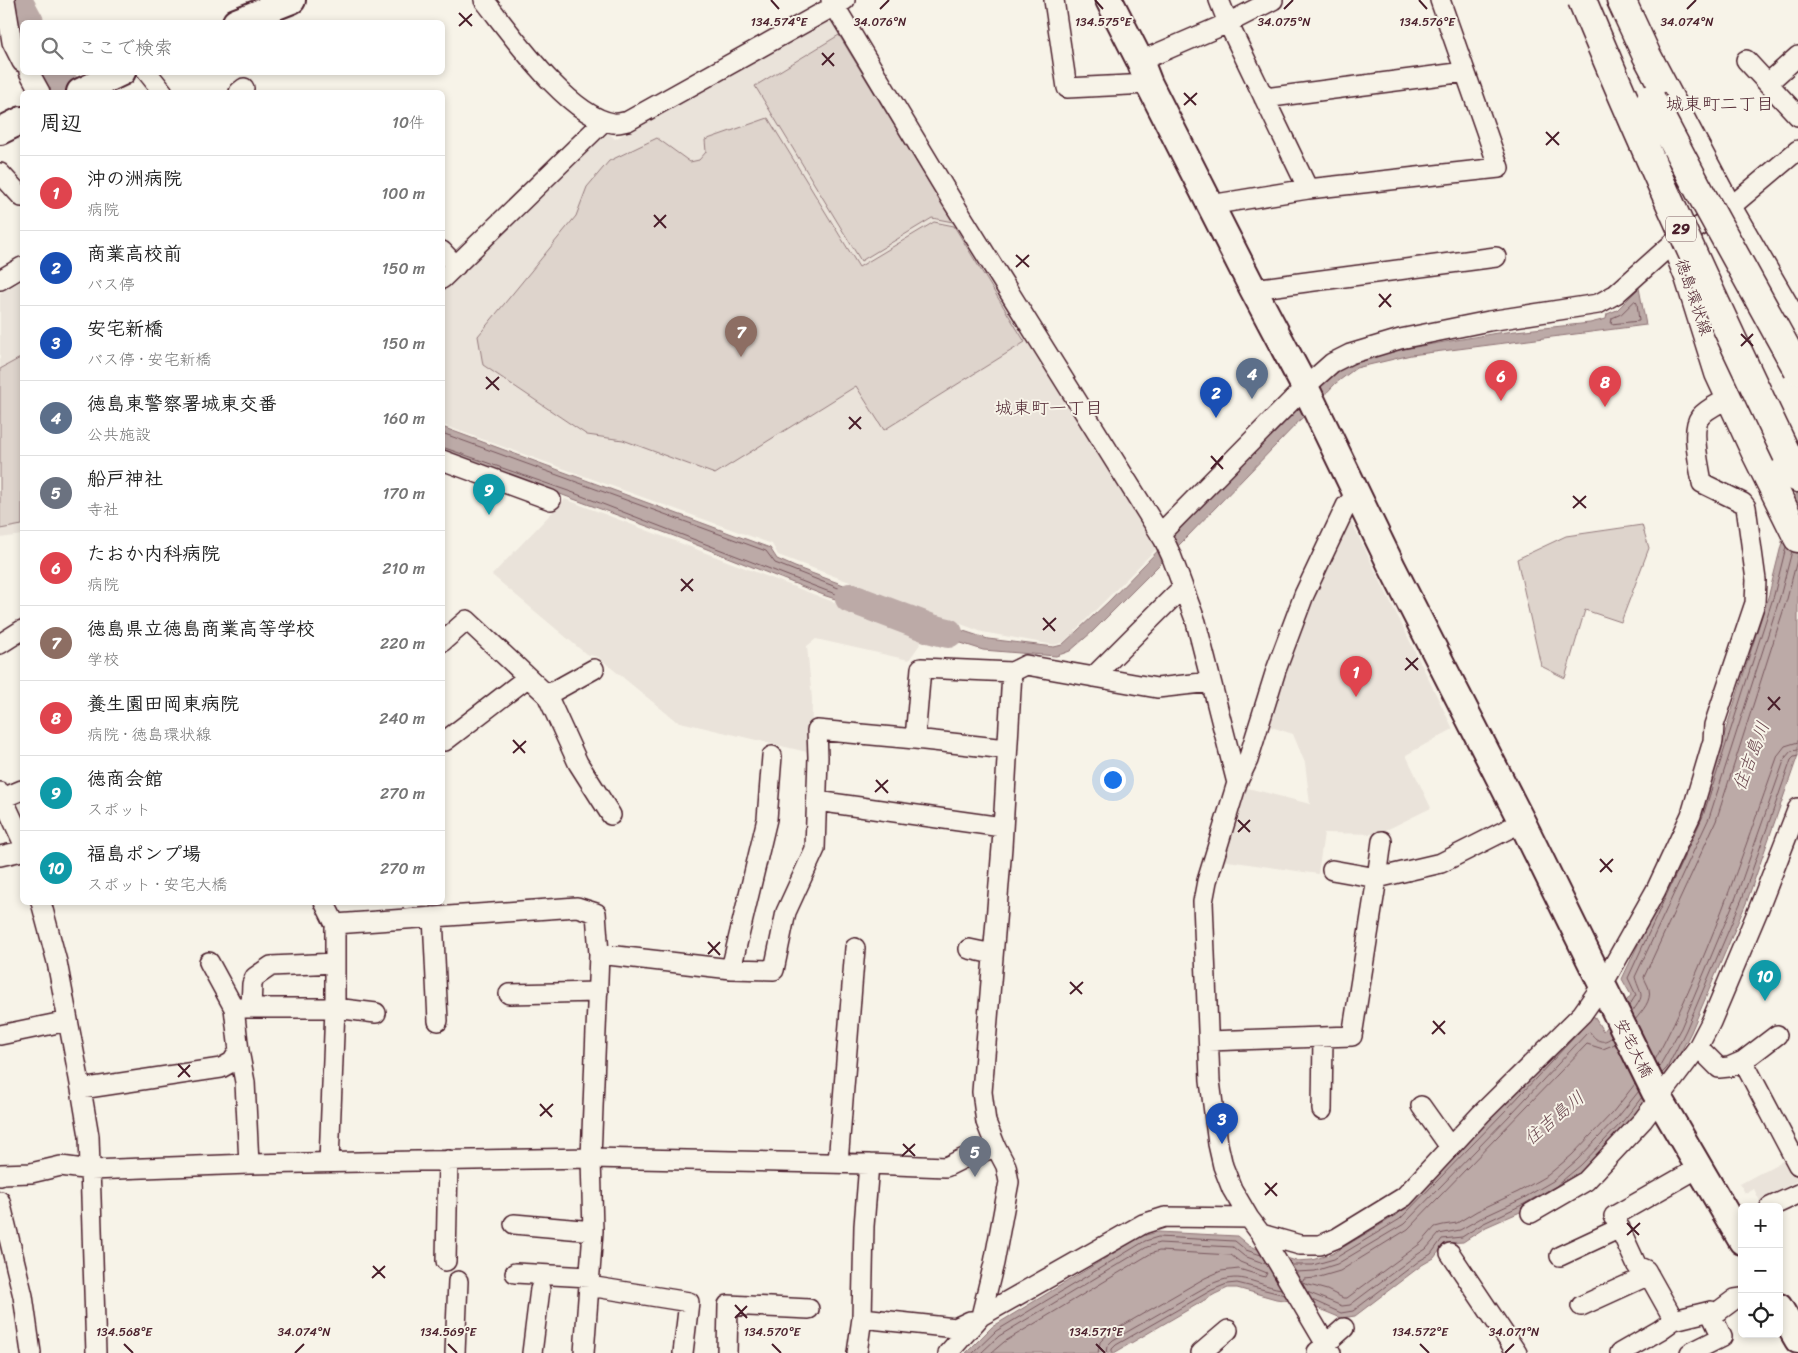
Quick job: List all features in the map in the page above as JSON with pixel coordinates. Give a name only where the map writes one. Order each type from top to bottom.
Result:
[{"type":"main road","name":"徳島環状線","points":[[1570,0],[1689,278],[1719,372],[1798,538]]},
{"type":"main road","name":"徳島環状線","points":[[1582,0],[1696,262],[1793,467]]},
{"type":"main road","points":[[1610,0],[1651,99],[1798,370]]},
{"type":"main road","points":[[1621,0],[1646,54],[1728,209],[1798,330]]},
{"type":"street","points":[[241,20],[292,0]]},
{"type":"street","points":[[484,0],[535,64],[575,105],[592,116],[615,124],[628,121],[837,2],[951,199],[1165,543],[1196,622],[1237,783]]},
{"type":"street","points":[[1054,0],[1067,88],[1144,73],[1228,23],[1273,0]]},
{"type":"street","name":"安宅大橋","points":[[1110,0],[1210,205],[1309,396],[1658,1094],[1738,1228]]},
{"type":"street","points":[[1219,0],[1228,23],[1308,189]]},
{"type":"street","points":[[1210,205],[1308,189],[1499,168],[1440,0]]},
{"type":"street","points":[[4,11],[12,42],[20,58]]},
{"type":"street","points":[[1768,83],[1798,56]]},
{"type":"street","points":[[1746,60],[1798,116]]},
{"type":"street","points":[[1264,98],[1465,72]]},
{"type":"street","points":[[31,75],[39,90]]},
{"type":"street","points":[[84,90],[116,75]]},
{"type":"street","points":[[150,75],[162,90]]},
{"type":"street","points":[[0,131],[20,121]]},
{"type":"street","points":[[445,276],[604,121]]},
{"type":"street","points":[[1165,543],[1309,396],[1332,363],[1350,354],[1400,339],[1490,321],[1598,304],[1616,294],[1674,242],[1728,209],[1798,150]]},
{"type":"street","points":[[0,173],[20,194]]},
{"type":"street","points":[[445,254],[456,266]]},
{"type":"street","points":[[1253,289],[1496,257]]},
{"type":"street","points":[[0,280],[20,268]]},
{"type":"street","points":[[1265,1241],[1320,1245],[1336,1238],[1404,1196],[1582,1014],[1607,994],[1691,815],[1713,741],[1714,725],[1755,603],[1756,580],[1746,507],[1743,503],[1702,484],[1695,435],[1698,420],[1702,415],[1730,397]]},
{"type":"street","points":[[445,461],[552,500]]},
{"type":"street","points":[[1344,1328],[1324,1350],[1303,1305],[1232,1189],[1223,1166],[1218,1144],[1210,1082],[1203,902],[1207,881],[1237,783],[1248,760],[1276,670],[1304,594],[1346,506],[1357,494]]},
{"type":"street","points":[[1093,677],[1182,587]]},
{"type":"street","points":[[445,639],[467,620],[547,695],[578,763],[611,815]]},
{"type":"street","points":[[0,644],[20,631]]},
{"type":"street","points":[[915,739],[921,668],[1012,672],[1026,666],[1156,688],[1210,682]]},
{"type":"street","points":[[547,695],[594,669]]},
{"type":"street","points":[[948,1353],[978,1319],[994,1263],[1009,1182],[1006,1166],[986,1122],[982,1092],[1012,672]]},
{"type":"street","points":[[445,741],[527,678]]},
{"type":"street","points":[[599,954],[731,969],[774,970],[786,912],[815,849],[817,730],[1006,749]]},
{"type":"street","points":[[731,969],[768,819],[772,756]]},
{"type":"street","points":[[20,790],[2,795],[20,836]]},
{"type":"street","points":[[817,801],[1002,827]]},
{"type":"street","points":[[1531,1213],[1586,1181],[1638,1126],[1658,1094],[1698,1047],[1711,1022],[1759,908],[1798,808]]},
{"type":"street","points":[[1332,870],[1378,878],[1441,863],[1522,822]]},
{"type":"street","points":[[1209,1041],[1352,1036],[1378,878],[1382,841]]},
{"type":"street","points":[[0,856],[20,851]]},
{"type":"street","points":[[42,905],[57,962],[82,1089],[89,1136],[96,1353]]},
{"type":"street","points":[[326,905],[335,924],[335,1008],[329,1162]]},
{"type":"street","points":[[335,924],[577,907],[596,913],[599,954],[591,1158],[593,1231],[584,1353]]},
{"type":"street","points":[[433,917],[438,1021]]},
{"type":"street","points":[[838,1163],[854,948]]},
{"type":"street","points":[[969,949],[993,954]]},
{"type":"street","points":[[209,962],[243,1008]]},
{"type":"street","points":[[249,1164],[245,1082],[239,1051],[243,1008],[252,984],[255,977],[272,966],[335,963]]},
{"type":"street","points":[[509,994],[598,992]]},
{"type":"street","points":[[243,1008],[335,1008],[376,1013]]},
{"type":"street","points":[[0,1035],[68,1021]]},
{"type":"street","points":[[1698,1047],[1719,1068],[1729,1067],[1743,1061],[1777,1035]]},
{"type":"street","points":[[1322,1110],[1323,1037]]},
{"type":"street","points":[[82,1089],[221,1068],[232,1062],[239,1051]]},
{"type":"street","points":[[1743,1061],[1798,1165]]},
{"type":"street","points":[[1421,1106],[1450,1147]]},
{"type":"street","points":[[0,1176],[1,1174],[31,1173],[61,1166],[91,1170],[329,1162],[591,1158],[838,1163],[946,1168],[962,1159],[996,1147]]},
{"type":"street","points":[[446,1261],[448,1160]]},
{"type":"street","points":[[857,1353],[862,1318],[864,1226],[869,1164]]},
{"type":"street","points":[[1674,1320],[1646,1270],[1637,1266],[1614,1216],[1700,1167]]},
{"type":"street","points":[[1779,1203],[1798,1194]]},
{"type":"street","points":[[0,1201],[23,1296],[31,1353]]},
{"type":"street","points":[[862,1318],[955,1328],[978,1319],[1143,1224],[1165,1217],[1249,1218]]},
{"type":"street","points":[[514,1224],[593,1231]]},
{"type":"street","points":[[1560,1256],[1620,1228]]},
{"type":"street","points":[[1450,1253],[1517,1353]]},
{"type":"street","points":[[515,1273],[589,1281],[689,1302],[683,1353]]},
{"type":"street","points":[[1581,1306],[1649,1275]]},
{"type":"street","points":[[455,1353],[458,1281]]},
{"type":"street","points":[[532,1353],[540,1289]]},
{"type":"street","points":[[1712,1316],[1738,1299]]},
{"type":"street","points":[[727,1353],[728,1305],[809,1309]]},
{"type":"street","points":[[1620,1353],[1674,1320],[1710,1311],[1722,1337],[1690,1353]]},
{"type":"street","points":[[1783,1314],[1798,1340]]},
{"type":"street","points":[[1200,1353],[1228,1330]]},
{"type":"shaded area","points":[[832,17],[1157,548],[1064,642],[1054,645],[982,632],[778,555],[772,544],[445,426],[445,285],[605,129],[615,139]]},
{"type":"shaded area","points":[[839,35],[953,222],[932,218],[861,261],[755,86]]},
{"type":"shaded area","points":[[768,118],[859,267],[934,222],[954,226],[1025,342],[884,430],[856,386],[715,474],[623,440],[587,435],[483,365],[478,336],[576,216],[587,187],[609,161],[657,138],[690,162],[699,160],[706,152],[705,140]]},
{"type":"shaded area","points":[[20,282],[20,535],[0,538],[0,293]]},
{"type":"shaded area","points":[[20,358],[20,525],[0,529],[0,369]]},
{"type":"shaded area","points":[[565,499],[925,637],[909,660],[816,639],[807,646],[812,699],[811,753],[676,721],[598,657],[586,654],[492,575]]},
{"type":"shaded area","points":[[1348,515],[1453,729],[1406,755],[1431,808],[1378,834],[1324,833],[1318,874],[1221,860],[1244,787],[1310,804],[1305,763],[1293,734],[1265,725],[1307,606]]},
{"type":"shaded area","points":[[1642,525],[1649,548],[1621,622],[1585,610],[1565,678],[1541,666],[1517,559],[1566,536]]},
{"type":"shaded area","points":[[1786,1159],[1798,1180],[1760,1201],[1754,1189],[1745,1193],[1740,1184]]},
{"type":"water","points":[[1639,288],[1646,325],[1411,355],[1356,368],[1336,383],[1187,537],[1092,632],[1070,651],[1056,656],[983,650],[907,626],[914,611],[930,620],[988,639],[1054,647],[1062,645],[1108,602],[1321,383],[1337,371],[1357,359],[1375,354],[1497,333],[1590,323],[1606,319],[1607,314],[1617,310]]},
{"type":"water","points":[[445,428],[770,548],[777,559],[890,602],[887,617],[826,596],[674,536],[445,452]]},
{"type":"water","name":"住吉島川","points":[[1798,490],[1798,755],[1747,901],[1691,1032],[1671,1071],[1627,1124],[1584,1169],[1559,1190],[1527,1209],[1486,1227],[1463,1242],[1445,1243],[1434,1258],[1355,1316],[1341,1318],[1305,1303],[1276,1299],[1237,1288],[1228,1288],[1114,1353],[966,1353],[992,1327],[1142,1236],[1158,1232],[1237,1236],[1249,1246],[1296,1261],[1312,1260],[1332,1254],[1397,1215],[1588,1016],[1593,1015],[1603,1031],[1631,995],[1622,979],[1699,814],[1769,594],[1790,510]]},
{"type":"waterway","points":[[17,0],[28,20]]},
{"type":"waterway","points":[[58,75],[68,90]]},
{"type":"waterway","points":[[850,598],[932,629],[948,633]]},
{"type":"place","name":"徳島県立徳島商業高等学校","points":[[741,357]]},
{"type":"place","name":"徳島東警察署城東交番","points":[[1252,399]]},
{"type":"place","name":"たおか内科病院","points":[[1501,401]]},
{"type":"place","name":"養生園田岡東病院","points":[[1605,407]]},
{"type":"place","name":"商業高校前","points":[[1216,418]]},
{"type":"place","name":"徳商会館","points":[[489,515]]},
{"type":"place","name":"沖の洲病院","points":[[1356,697]]},
{"type":"place","name":"福島ポンプ場","points":[[1765,1001]]},
{"type":"place","name":"安宅新橋","points":[[1222,1144]]},
{"type":"place","name":"船戸神社","points":[[975,1177]]},
{"type":"district","name":"城東町二丁目","points":[[1720,104]]},
{"type":"district","name":"城東町一丁目","points":[[1049,408]]}]
